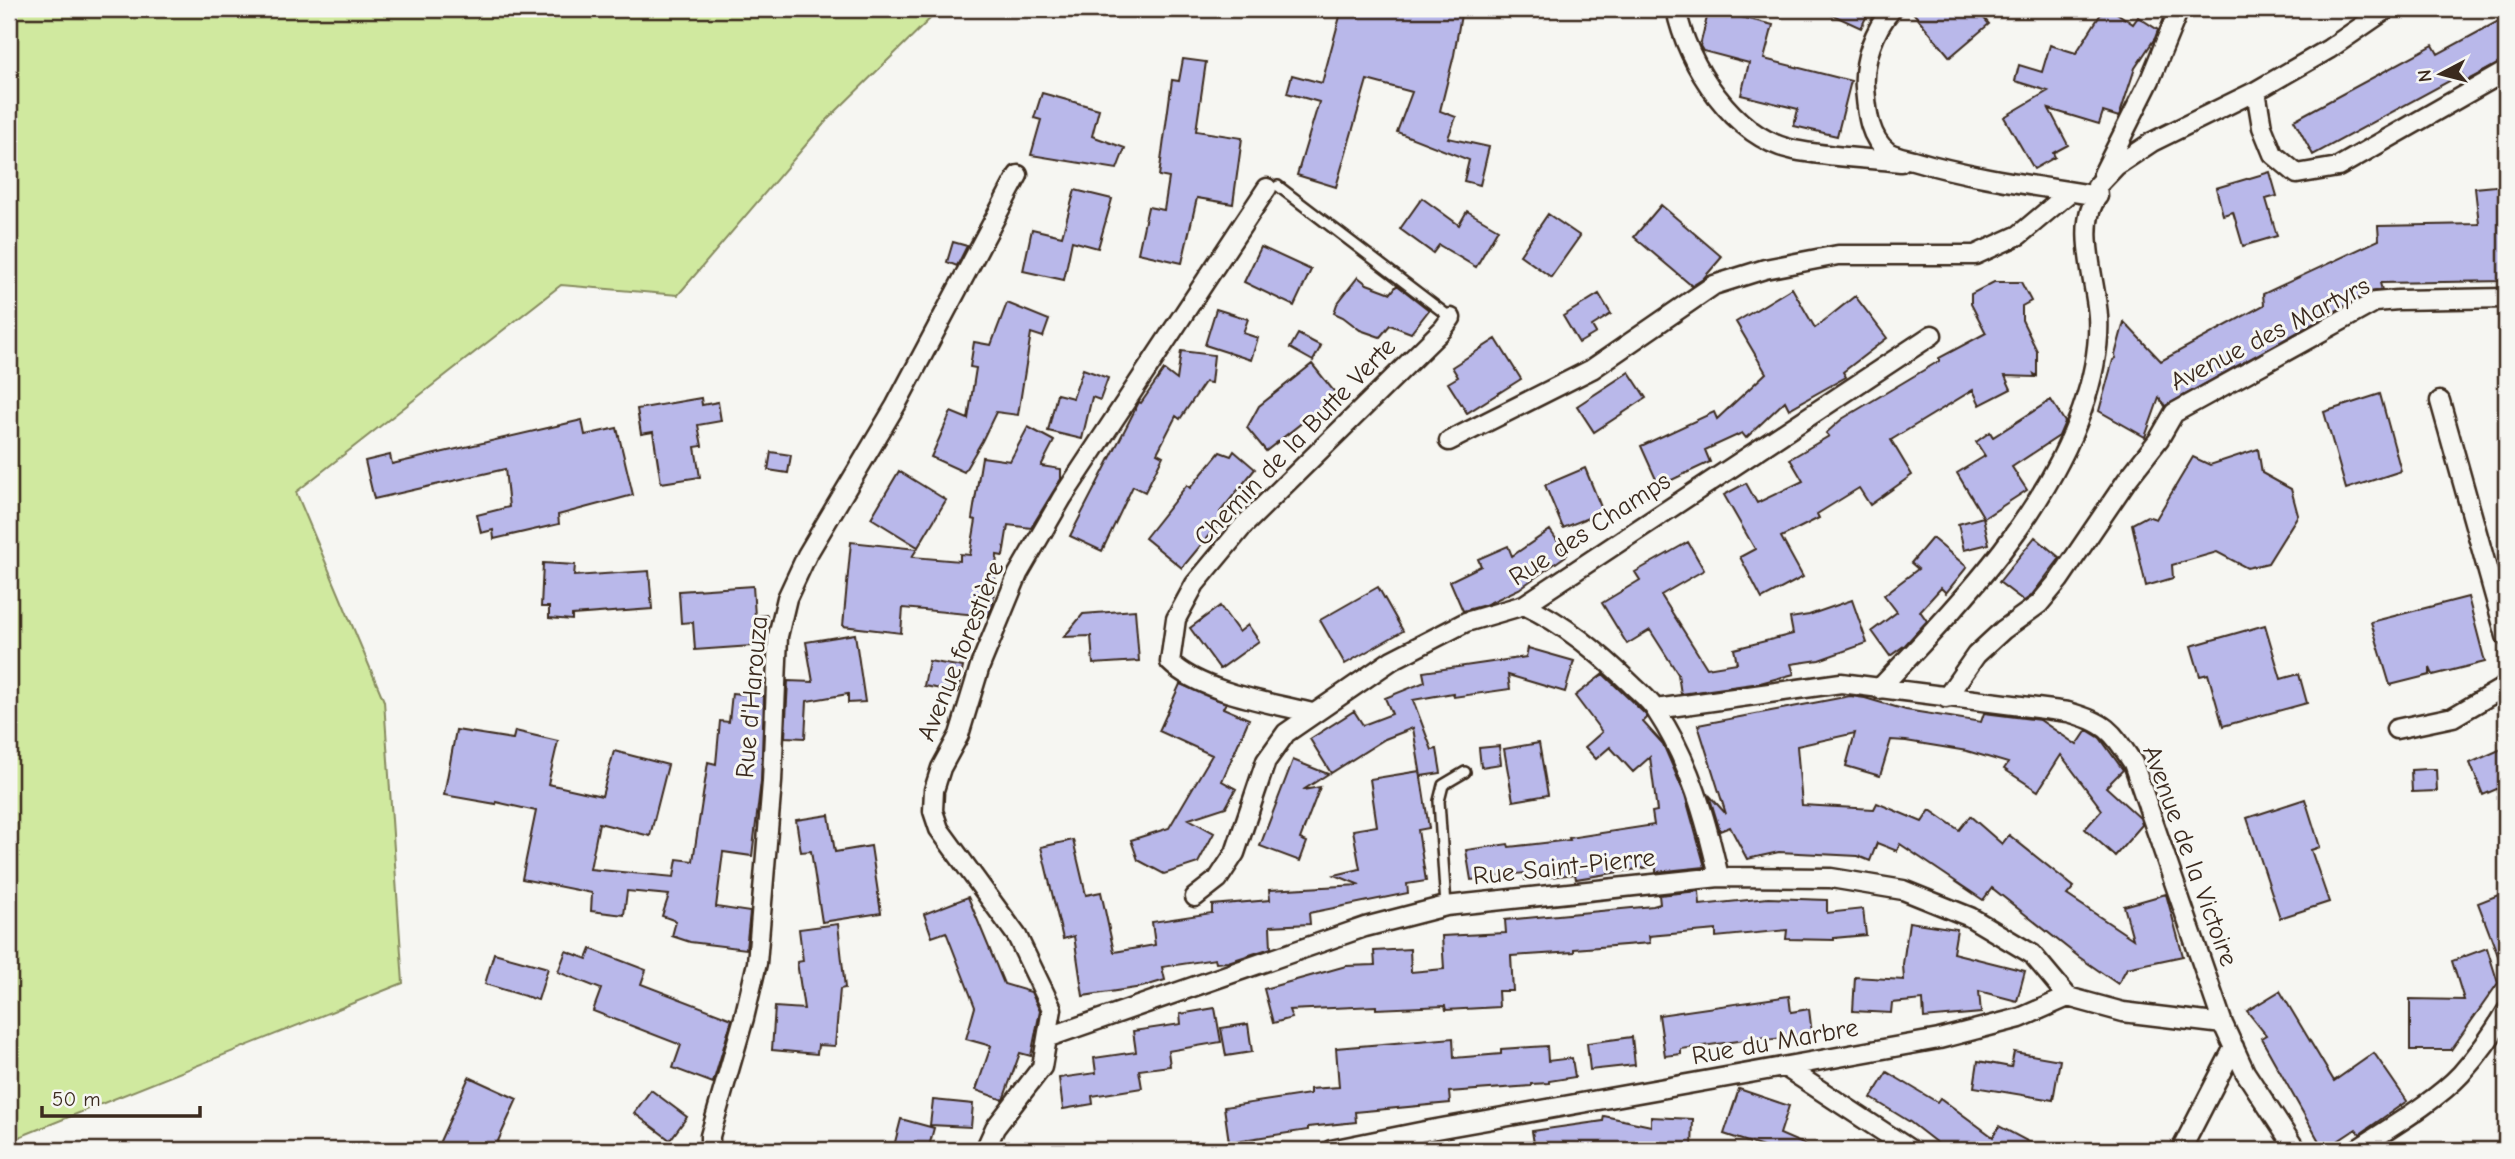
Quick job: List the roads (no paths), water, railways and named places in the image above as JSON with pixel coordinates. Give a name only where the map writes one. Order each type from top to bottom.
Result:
[{"type":"street","points":[[1675,9],[1679,27],[1702,77],[1730,111],[1760,135],[1792,150],[1933,166],[2070,192],[2098,191]]},
{"type":"street","points":[[1892,9],[1871,45],[1865,78],[1867,118],[1877,139],[1889,153],[1933,166]]},
{"type":"street","points":[[1879,689],[1973,588],[2038,498],[2065,450],[2082,410],[2095,363],[2098,317],[2088,240],[2090,206],[2150,80],[2179,9]]},
{"type":"street","points":[[2098,191],[2116,166],[2152,142],[2256,92],[2329,49],[2387,9]]},
{"type":"street","points":[[2256,92],[2262,127],[2273,154],[2297,174],[2338,167],[2506,71]]},
{"type":"street","name":"Rue d'Harouza","points":[[710,1150],[710,1136],[757,963],[772,782],[778,636],[787,598],[807,555],[896,405],[1018,174]]},
{"type":"street","name":"Avenue forestière","points":[[985,1150],[995,1128],[1042,1067],[1052,1009],[1017,936],[939,829],[933,811],[934,790],[941,768],[959,735],[980,666],[1018,574],[1062,498],[1273,187]]},
{"type":"street","points":[[1449,441],[1592,369],[1714,285],[1765,269],[1839,255],[1975,255],[2019,235],[2070,192]]},
{"type":"street","name":"Avenue des Martyrs","points":[[1946,698],[1976,655],[2003,630],[2039,604],[2059,580],[2127,480],[2159,439],[2174,413],[2375,302],[2506,298]]},
{"type":"street","name":"Chemin de la Butte Verte","points":[[1312,713],[1242,696],[1179,670],[1170,662],[1176,619],[1195,584],[1244,525],[1434,338],[1451,318]]},
{"type":"street","name":"Rue des Champs","points":[[1195,897],[1219,879],[1235,853],[1266,761],[1286,733],[1312,713],[1392,660],[1466,622],[1524,605],[1932,335]]},
{"type":"street","points":[[2440,401],[2506,636]]},
{"type":"street","points":[[1524,605],[1551,618],[1607,660],[1656,709],[1682,755],[1701,807],[1719,877]]},
{"type":"street","name":"Avenue de la Victoire","points":[[1656,709],[1841,683],[2068,712],[2095,720],[2115,736],[2133,764],[2223,1024],[2245,1072],[2296,1150]]},
{"type":"street","points":[[2396,729],[2453,717],[2506,686]]},
{"type":"street","name":"Rue Saint-Pierre","points":[[1049,1037],[1365,927],[1446,906],[1719,877],[1831,878],[1903,890],[1970,917],[2032,954],[2068,997]]},
{"type":"street","points":[[2068,997],[2123,1012],[2223,1024]]},
{"type":"street","name":"Rue du Marbre","points":[[1331,1150],[1939,1039],[2020,1018],[2068,997]]},
{"type":"street","points":[[2356,1150],[2417,1109],[2460,1075],[2506,1012]]},
{"type":"street","points":[[2181,1150],[2234,1047]]},
{"type":"street","points":[[1785,1066],[1911,1150]]},
{"type":"street","points":[[1382,1140],[1410,1150]]},
{"type":"lane","points":[[1273,187],[1451,318]]},
{"type":"lane","points":[[1446,906],[1439,801],[1443,785],[1465,772]]}]
